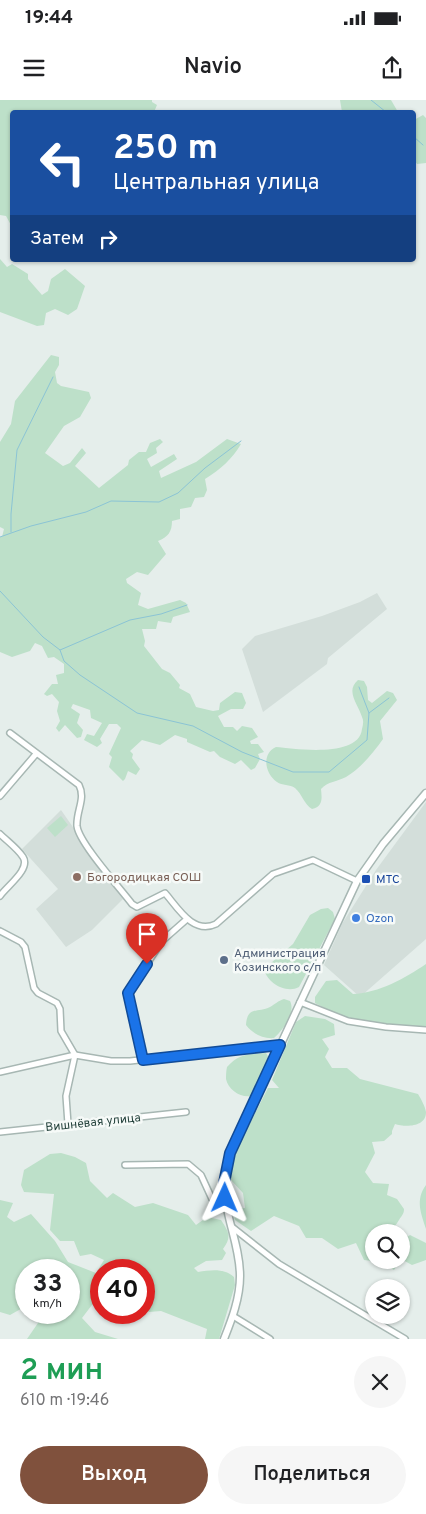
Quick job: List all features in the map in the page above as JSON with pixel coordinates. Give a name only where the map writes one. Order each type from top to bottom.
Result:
[{"type":"street","points":[[10,733],[79,785],[83,792],[77,827],[86,845],[132,904],[137,907],[165,893],[186,919],[202,926],[212,926],[273,874],[313,860],[357,881]]},
{"type":"street","points":[[0,796],[36,754]]},
{"type":"street","points":[[224,1339],[233,1316],[240,1275],[237,1250],[225,1198],[224,1183],[230,1153],[357,881],[383,844],[426,793]]},
{"type":"street","points":[[0,834],[23,856],[25,864],[22,871],[5,888],[0,896]]},
{"type":"street","points":[[143,1060],[128,993],[162,941],[186,919]]},
{"type":"street","points":[[0,931],[21,942],[25,947],[34,988],[38,993],[57,1003],[60,1009],[61,1032],[75,1055],[66,1096],[68,1124]]},
{"type":"street","points":[[300,1002],[348,1021],[386,1028],[426,1030]]},
{"type":"street","points":[[0,1072],[75,1055],[111,1061],[143,1060],[280,1045]]},
{"type":"street","name":"Вишнёвая улица","points":[[0,1132],[186,1112]]},
{"type":"street","points":[[124,1165],[188,1164],[201,1175],[212,1199],[225,1198]]},
{"type":"street","points":[[232,1227],[280,1264],[405,1339]]},
{"type":"street","points":[[233,1316],[270,1339]]},
{"type":"shaded area","points":[[377,593],[387,609],[328,658],[327,664],[263,712],[242,649],[255,636],[322,616],[360,602]]},
{"type":"shaded area","points":[[426,802],[426,939],[360,997],[324,965],[342,924],[376,870]]},
{"type":"shaded area","name":"Богородицкая СОШ","points":[[61,810],[123,899],[92,930],[66,947],[36,909],[58,889],[22,849]]},
{"type":"green space","points":[[0,100],[152,100],[157,105],[155,110],[10,110],[10,223],[6,216],[0,215]]},
{"type":"green space","points":[[340,100],[391,100],[397,110],[342,110]]},
{"type":"green space","points":[[423,115],[426,118],[426,163],[417,164],[416,162],[416,119]]},
{"type":"green space","points":[[0,259],[7,267],[12,264],[28,274],[28,279],[42,295],[48,291],[51,279],[65,269],[85,286],[77,309],[68,315],[55,309],[46,313],[44,325],[37,326],[0,312]]},
{"type":"green space","points":[[51,355],[59,357],[59,365],[55,372],[57,383],[61,386],[89,392],[91,398],[80,417],[64,426],[45,453],[63,466],[70,463],[82,448],[86,453],[75,466],[99,488],[128,465],[129,460],[139,452],[146,452],[150,443],[160,439],[163,442],[156,448],[157,453],[147,459],[151,467],[174,454],[177,459],[159,471],[161,478],[196,462],[227,439],[241,444],[226,463],[205,479],[207,490],[204,497],[195,498],[191,507],[180,509],[180,519],[172,521],[169,534],[158,541],[166,554],[148,575],[137,572],[126,579],[127,583],[141,593],[138,605],[148,609],[180,600],[186,603],[190,612],[173,617],[171,623],[158,621],[156,629],[142,629],[145,641],[144,646],[162,669],[170,673],[180,685],[179,688],[190,694],[196,707],[213,711],[219,710],[220,703],[235,692],[242,693],[246,703],[243,709],[231,709],[218,716],[224,727],[233,727],[237,731],[242,726],[252,728],[258,737],[250,741],[251,744],[258,744],[264,752],[258,754],[260,759],[255,768],[251,770],[241,760],[235,764],[220,757],[214,751],[210,752],[187,742],[187,739],[175,735],[160,745],[142,740],[130,751],[133,754],[132,758],[140,769],[136,775],[128,771],[123,781],[109,767],[112,757],[109,754],[121,728],[117,724],[109,724],[100,739],[102,743],[97,747],[84,740],[87,734],[94,736],[102,723],[91,718],[90,710],[73,704],[71,708],[80,714],[77,723],[83,730],[81,737],[77,738],[65,725],[59,732],[56,728],[60,721],[57,711],[59,702],[52,694],[47,696],[44,694],[52,684],[58,684],[56,675],[64,673],[64,664],[54,657],[48,658],[42,646],[35,643],[30,651],[12,657],[0,652],[0,537],[2,537],[4,529],[0,527],[0,442],[11,424],[15,401]]},
{"type":"green space","points":[[358,680],[364,681],[367,687],[368,700],[372,703],[387,691],[393,693],[397,700],[380,721],[383,739],[375,750],[362,765],[343,779],[324,786],[321,789],[320,804],[312,809],[295,788],[279,783],[273,778],[267,769],[268,754],[276,747],[311,750],[339,748],[350,744],[358,738],[363,720],[352,693],[354,684]]},
{"type":"green space","points":[[61,816],[68,825],[55,837],[47,828]]},
{"type":"green space","points":[[328,908],[333,912],[335,919],[299,987],[288,989],[273,983],[264,969],[293,944],[310,915],[321,909]]},
{"type":"green space","points":[[426,964],[426,1029],[346,1019],[315,1003],[315,997],[326,981],[337,980],[353,994],[363,993],[391,984]]},
{"type":"green space","points":[[284,999],[290,1001],[290,1016],[285,1026],[274,1038],[258,1035],[246,1025],[248,1015],[254,1011],[266,1009]]},
{"type":"green space","points":[[305,1016],[325,1019],[334,1024],[335,1035],[322,1039],[329,1049],[325,1057],[332,1068],[347,1068],[360,1079],[418,1094],[425,1107],[425,1117],[419,1124],[404,1126],[395,1124],[392,1134],[384,1141],[372,1142],[375,1153],[365,1172],[373,1183],[389,1184],[387,1195],[397,1199],[404,1212],[396,1224],[365,1224],[365,1260],[356,1243],[338,1249],[322,1238],[306,1238],[299,1226],[274,1216],[251,1231],[235,1220],[232,1209],[245,1208],[243,1193],[230,1179],[232,1158],[268,1088],[279,1088],[272,1080],[296,1022]]},
{"type":"green space","points":[[266,1053],[269,1058],[266,1068],[260,1083],[251,1096],[243,1096],[229,1087],[226,1079],[227,1067],[236,1059],[244,1056]]},
{"type":"green space","points":[[61,1153],[86,1163],[90,1181],[107,1198],[113,1193],[135,1207],[153,1203],[188,1215],[196,1225],[207,1217],[221,1220],[228,1234],[228,1241],[223,1249],[226,1253],[222,1260],[206,1261],[194,1268],[198,1272],[222,1271],[234,1277],[235,1285],[219,1339],[205,1339],[207,1329],[161,1311],[155,1312],[155,1259],[102,1259],[91,1254],[80,1256],[74,1241],[60,1241],[50,1230],[54,1194],[24,1192],[21,1185],[24,1170],[50,1154]]},
{"type":"green space","points":[[426,1185],[426,1229],[420,1201]]},
{"type":"green space","points":[[0,1200],[13,1203],[7,1217],[14,1222],[31,1214],[55,1241],[66,1259],[15,1259],[15,1312],[10,1315],[0,1312]]},
{"type":"green space","points":[[410,1235],[426,1243],[426,1260],[412,1265],[410,1264]]},
{"type":"green space","points":[[80,1267],[90,1271],[90,1308],[82,1318],[95,1332],[118,1339],[27,1339],[37,1324],[80,1324]]},
{"type":"waterway","points":[[371,100],[384,110]]},
{"type":"waterway","points":[[416,139],[423,145]]},
{"type":"waterway","points":[[11,532],[17,450],[53,377]]},
{"type":"waterway","points":[[0,537],[31,526],[86,512],[111,501],[159,502],[178,493],[205,468],[241,441]]},
{"type":"waterway","points":[[0,591],[43,637],[60,650],[130,620],[161,614],[187,605]]},
{"type":"waterway","points":[[60,650],[64,661],[80,675],[137,713],[193,726],[242,752],[293,772],[329,772],[367,740],[369,713],[359,687]]},
{"type":"waterway","points":[[369,713],[389,698]]},
{"type":"place","name":"Богородицкая СОШ","points":[[77,877]]},
{"type":"place","name":"МТС","points":[[366,879]]},
{"type":"place","name":"Ozon","points":[[356,918]]},
{"type":"place","name":"Администрация Козинского с/п","points":[[224,960]]},
{"type":"route","points":[[147,964],[128,993],[143,1060],[280,1045],[230,1153],[224,1183],[225,1198]]}]
